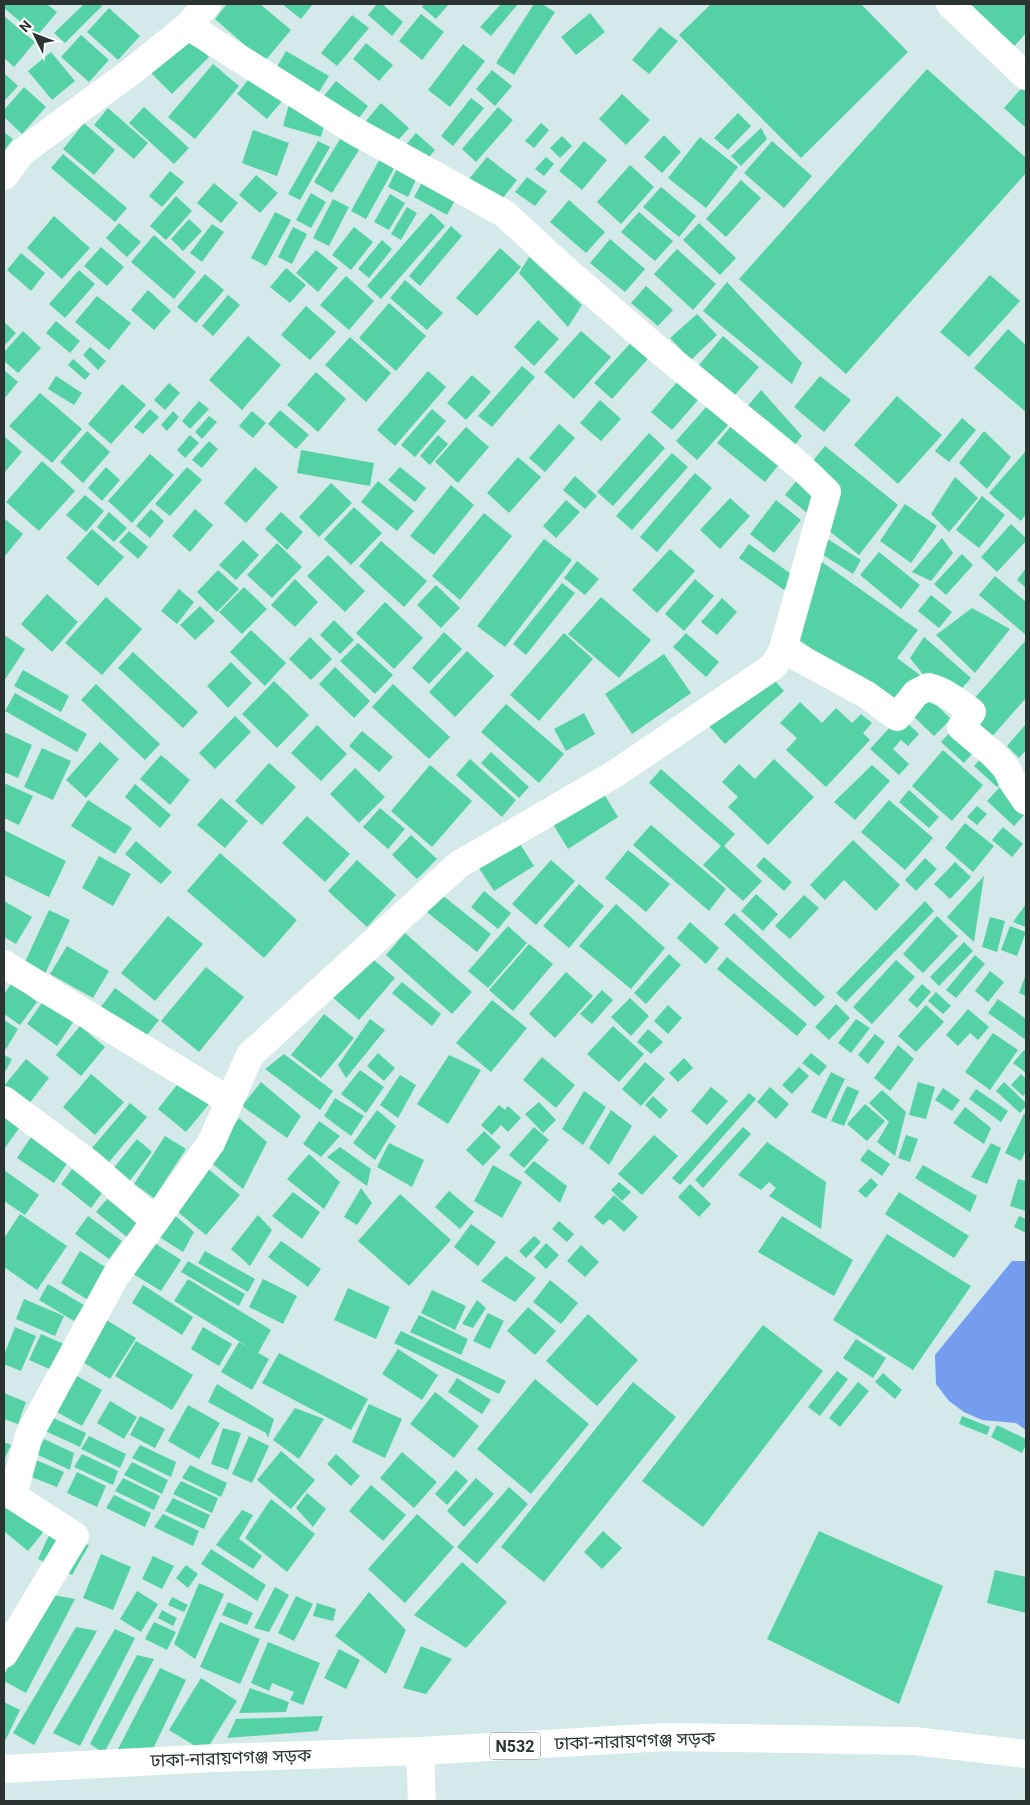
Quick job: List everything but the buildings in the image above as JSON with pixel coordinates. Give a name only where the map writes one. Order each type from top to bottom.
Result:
[{"type":"main road","points":[[4,176],[22,152],[132,71],[188,26],[207,4]]},
{"type":"main road","points":[[950,4],[1026,76]]},
{"type":"main road","points":[[4,1654],[75,1536],[13,1496],[29,1436],[114,1276],[211,1143],[250,1055],[458,865],[613,775],[774,666],[783,649],[827,492],[799,465],[655,347],[505,214],[353,130],[188,26]]},
{"type":"main road","points":[[783,649],[867,695],[898,717],[916,694],[928,687],[949,695],[972,712],[961,727],[993,754],[1006,768],[1026,801]]},
{"type":"main road","points":[[4,964],[230,1101]]},
{"type":"main road","points":[[4,1100],[90,1164],[155,1221]]},
{"type":"main road","name":"ঢাকা-নারায়ণগঞ্জ সড়ক","points":[[4,1769],[216,1758],[420,1751],[665,1738],[914,1741],[1026,1754]]},
{"type":"main road","points":[[420,1751],[422,1801]]},
{"type":"water","points":[[1012,1261],[1026,1261],[1026,1430],[1016,1423],[982,1420],[964,1412],[949,1401],[936,1384],[935,1355]]}]
